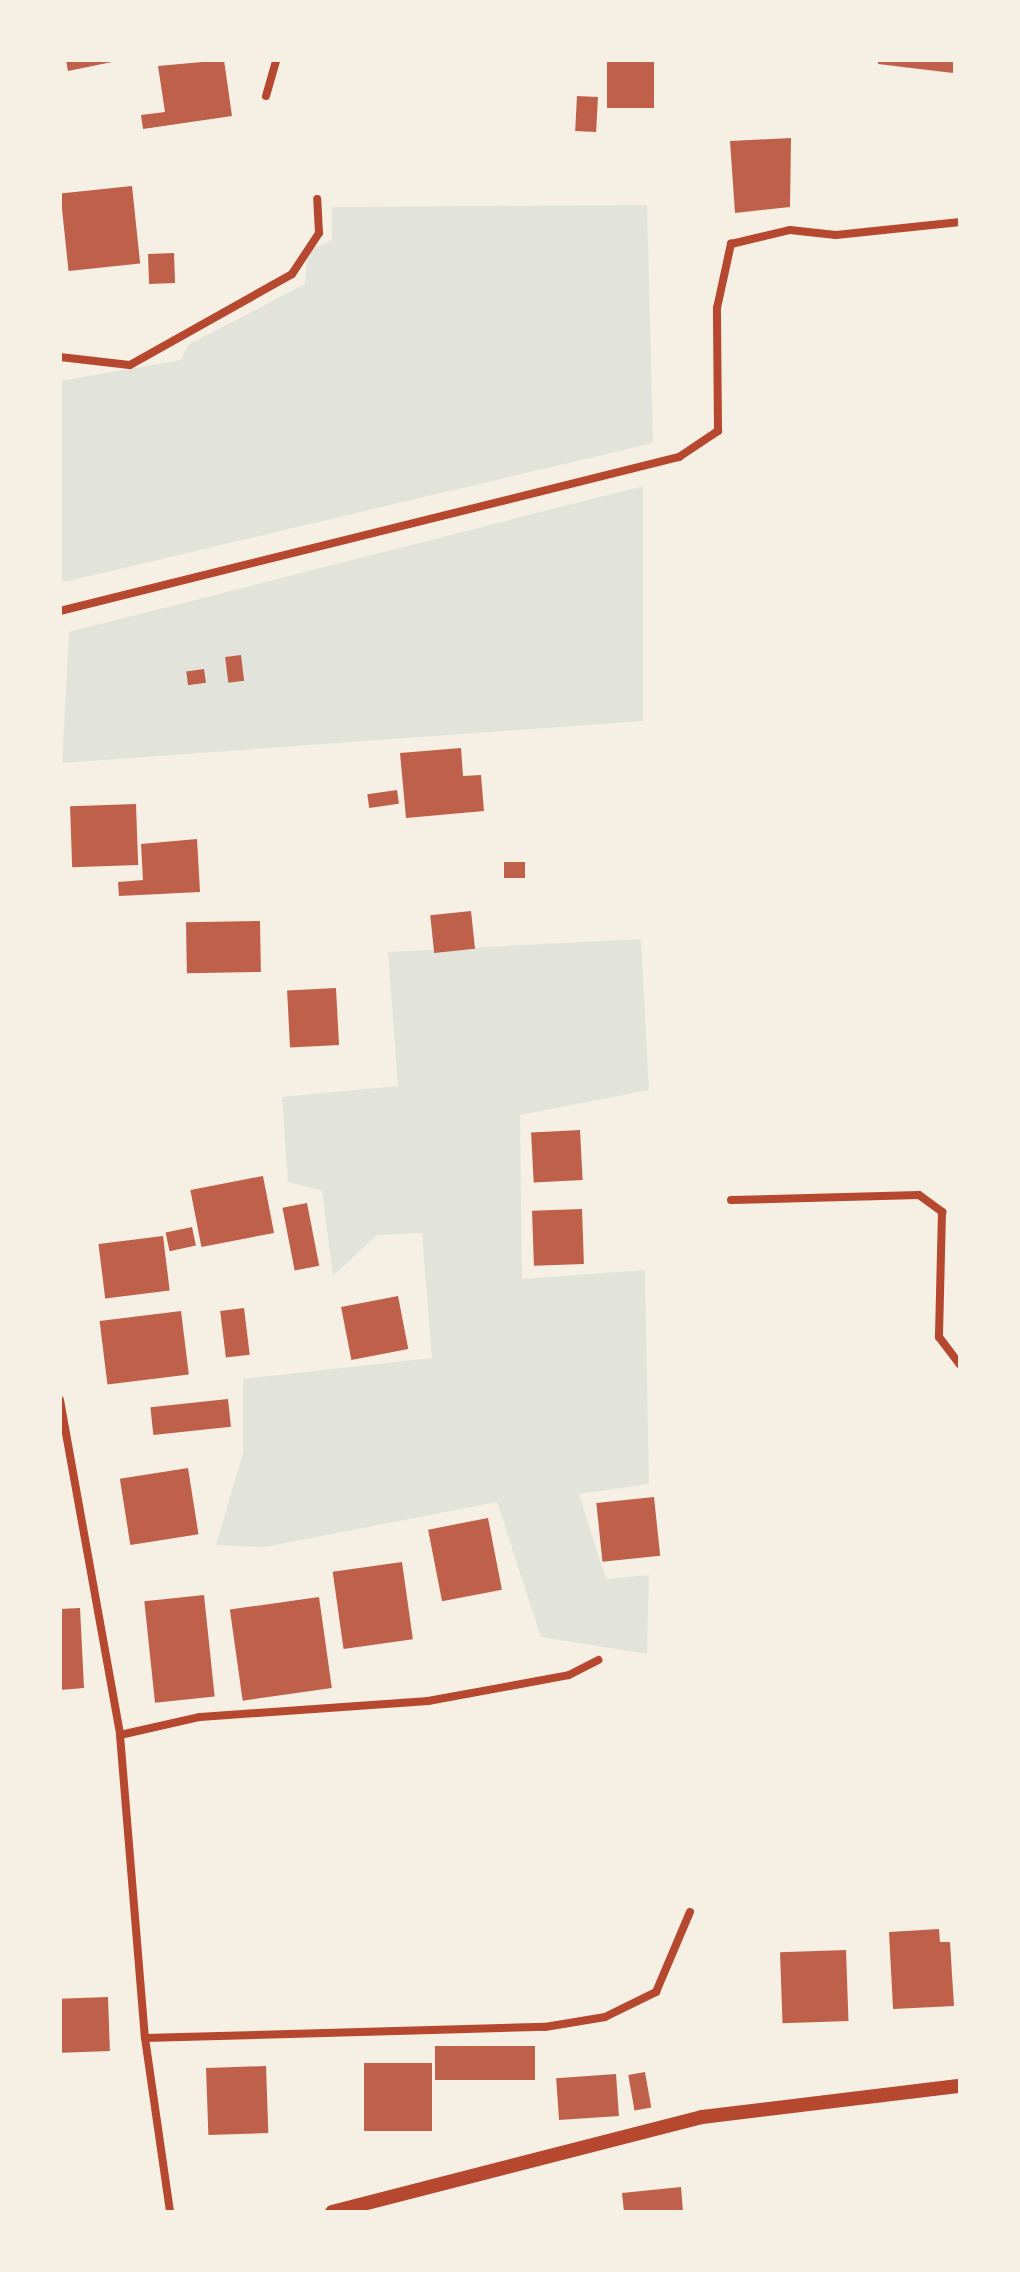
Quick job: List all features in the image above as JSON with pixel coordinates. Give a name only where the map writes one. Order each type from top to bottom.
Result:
[{"type":"street","points":[[266,96],[276,60]]},
{"type":"street","points":[[60,357],[130,365],[292,274],[319,233],[317,199]]},
{"type":"street","points":[[60,611],[679,457],[718,431],[717,308],[731,244],[790,230],[836,235],[960,222]]},
{"type":"street","points":[[731,1200],[919,1195],[942,1212],[939,1337],[960,1365]]},
{"type":"street","points":[[60,1400],[120,1735],[145,2038],[170,2212]]},
{"type":"street","points":[[120,1735],[200,1717],[478,1693],[583,1672],[598,1660]]},
{"type":"street","points":[[145,2038],[545,2027],[605,2017],[656,1992],[690,1912]]},
{"type":"street","points":[[332,2212],[702,2117],[960,2086]]},
{"type":"shaded area","points":[[647,205],[653,443],[60,583],[60,381],[181,360],[188,345],[305,284],[308,250],[332,240],[332,207]]},
{"type":"shaded area","points":[[643,486],[643,721],[62,763],[69,632]]},
{"type":"shaded area","points":[[641,939],[649,1090],[520,1115],[522,1279],[645,1270],[649,1484],[579,1494],[606,1579],[649,1575],[647,1654],[541,1637],[497,1502],[265,1547],[216,1545],[243,1453],[243,1379],[432,1358],[422,1233],[377,1235],[333,1276],[322,1191],[288,1182],[282,1097],[398,1086],[388,952]]},
{"type":"building","points":[[66,60],[117,60],[117,61],[68,71]]},
{"type":"building","points":[[224,60],[232,116],[143,129],[141,115],[165,112],[158,66]]},
{"type":"building","points":[[607,60],[654,60],[654,108],[607,108]]},
{"type":"building","points":[[878,60],[953,60],[953,73],[878,64]]},
{"type":"building","points":[[577,96],[598,97],[596,132],[575,131]]},
{"type":"building","points":[[791,138],[790,207],[735,213],[730,141]]},
{"type":"building","points":[[132,186],[140,264],[69,271],[60,194]]},
{"type":"building","points":[[174,253],[175,283],[149,284],[148,254]]},
{"type":"building","points":[[241,655],[244,681],[228,683],[225,657]]},
{"type":"building","points":[[204,669],[206,683],[188,685],[186,672]]},
{"type":"building","points":[[461,748],[463,776],[481,775],[484,811],[406,818],[400,753]]},
{"type":"building","points":[[397,790],[399,804],[369,808],[367,794]]},
{"type":"building","points":[[136,804],[138,865],[72,867],[70,806]]},
{"type":"building","points":[[197,839],[200,892],[119,896],[118,882],[143,880],[141,844]]},
{"type":"building","points":[[504,862],[525,862],[525,878],[504,878]]},
{"type":"building","points":[[471,911],[475,949],[434,953],[430,915]]},
{"type":"building","points":[[260,921],[261,972],[187,973],[186,922]]},
{"type":"building","points":[[336,988],[339,1045],[290,1047],[287,991]]},
{"type":"building","points":[[580,1130],[583,1180],[534,1182],[531,1133]]},
{"type":"building","points":[[263,1176],[274,1233],[201,1247],[190,1190]]},
{"type":"building","points":[[307,1203],[319,1266],[295,1271],[282,1208]]},
{"type":"building","points":[[582,1209],[584,1264],[534,1266],[532,1211]]},
{"type":"building","points":[[192,1227],[196,1246],[170,1251],[166,1233]]},
{"type":"building","points":[[163,1236],[170,1291],[105,1299],[98,1244]]},
{"type":"building","points":[[398,1296],[408,1349],[351,1360],[341,1307]]},
{"type":"building","points":[[244,1308],[250,1355],[226,1358],[220,1311]]},
{"type":"building","points":[[181,1311],[189,1375],[107,1385],[100,1321]]},
{"type":"building","points":[[228,1399],[231,1427],[153,1435],[150,1407]]},
{"type":"building","points":[[188,1468],[198,1534],[130,1545],[120,1479]]},
{"type":"building","points":[[654,1497],[660,1556],[602,1562],[596,1503]]},
{"type":"building","points":[[488,1518],[502,1590],[442,1601],[428,1530]]},
{"type":"building","points":[[402,1562],[413,1639],[344,1649],[333,1572]]},
{"type":"building","points":[[204,1595],[215,1696],[155,1703],[144,1601]]},
{"type":"building","points":[[319,1597],[332,1688],[243,1701],[230,1610]]},
{"type":"building","points":[[80,1608],[84,1688],[60,1690],[60,1609]]},
{"type":"building","points":[[939,1929],[940,1942],[950,1942],[954,2006],[893,2009],[889,1932]]},
{"type":"building","points":[[846,1950],[848,2021],[783,2023],[780,1952]]},
{"type":"building","points":[[108,1997],[110,2051],[62,2053],[60,1999]]},
{"type":"building","points":[[435,2046],[535,2046],[535,2080],[435,2080]]},
{"type":"building","points":[[364,2063],[432,2063],[432,2131],[364,2131]]},
{"type":"building","points":[[266,2066],[268,2133],[208,2135],[206,2068]]},
{"type":"building","points":[[645,2072],[651,2107],[635,2110],[628,2075]]},
{"type":"building","points":[[616,2074],[619,2116],[559,2120],[556,2078]]},
{"type":"building","points":[[681,2187],[683,2212],[624,2212],[622,2193]]}]
